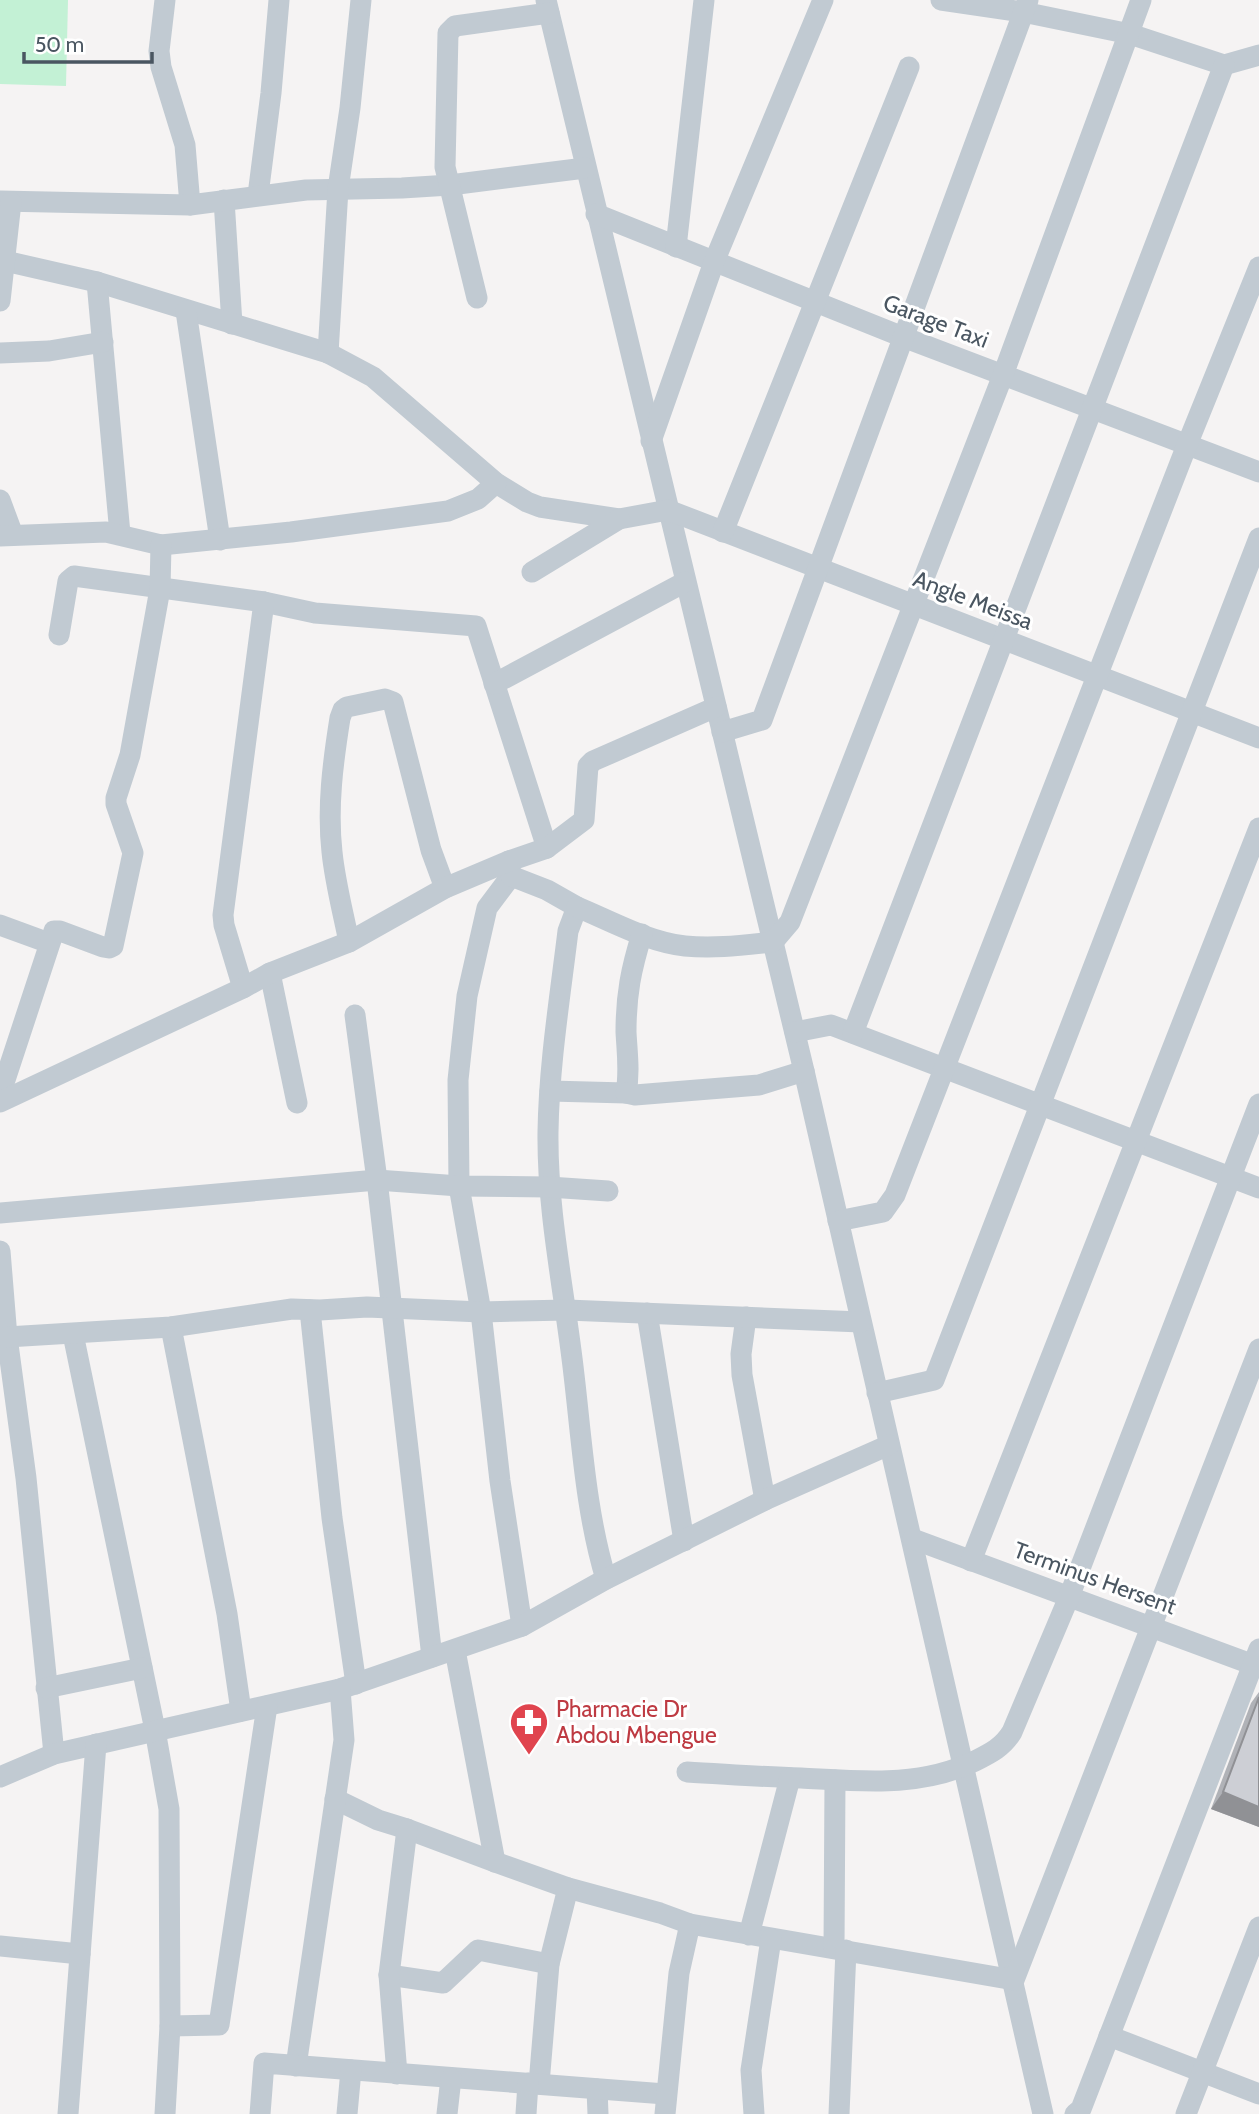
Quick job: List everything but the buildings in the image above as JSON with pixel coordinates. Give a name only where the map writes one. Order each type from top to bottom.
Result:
[{"type":"street","points":[[165,0],[159,51],[161,67],[185,145],[190,205]]},
{"type":"street","points":[[258,195],[279,0]]},
{"type":"street","points":[[328,353],[338,189],[361,0]]},
{"type":"street","points":[[676,247],[704,0]]},
{"type":"street","points":[[651,441],[715,262],[823,0]]},
{"type":"street","points":[[941,0],[1026,6],[1130,34],[1224,65],[1259,55]]},
{"type":"street","points":[[510,868],[577,907],[642,934],[682,946],[736,946],[773,942],[790,922],[1003,375],[1142,0]]},
{"type":"street","points":[[477,298],[445,167],[448,33],[455,26],[547,6],[795,1032],[1043,2114]]},
{"type":"street","points":[[722,732],[762,720],[1026,6]]},
{"type":"street","points":[[852,1033],[1224,65]]},
{"type":"street","points":[[723,532],[909,67]]},
{"type":"street","points":[[0,301],[5,261],[5,202],[190,205],[258,195],[450,185],[585,168]]},
{"type":"street","points":[[224,200],[232,324]]},
{"type":"street","name":"Garage Taxi","points":[[596,215],[903,337],[1259,472]]},
{"type":"street","points":[[5,261],[97,282],[328,353],[373,377],[496,483],[540,507],[619,519],[668,510]]},
{"type":"street","points":[[838,1221],[883,1212],[895,1195],[1259,267]]},
{"type":"street","points":[[97,282],[120,534]]},
{"type":"street","points":[[186,311],[220,540]]},
{"type":"street","points":[[0,353],[48,351],[103,342]]},
{"type":"street","points":[[0,500],[7,536],[106,532],[162,545],[448,511],[478,499],[496,483]]},
{"type":"street","name":"Angle Meissa","points":[[668,510],[1259,738]]},
{"type":"street","points":[[533,572],[619,519]]},
{"type":"street","points":[[877,1393],[934,1380],[1259,538]]},
{"type":"street","points":[[0,1095],[54,931],[103,947],[113,946],[133,853],[116,798],[130,755],[160,589],[162,545]]},
{"type":"street","points":[[60,635],[68,581],[74,576],[264,602],[327,614],[476,626],[547,848]]},
{"type":"street","points":[[494,684],[685,582]]},
{"type":"street","points":[[243,988],[223,925],[223,915],[264,602]]},
{"type":"street","points":[[349,942],[332,854],[330,824],[332,770],[340,718],[347,707],[385,699],[393,702],[431,850],[445,888]]},
{"type":"street","points":[[0,1102],[270,973],[349,942],[445,888],[510,868],[555,844],[584,820],[588,766],[593,761],[716,707]]},
{"type":"street","points":[[971,1560],[1259,828]]},
{"type":"street","points":[[510,868],[487,908],[467,996],[458,1080],[459,1186],[481,1312],[500,1481],[522,1626]]},
{"type":"street","points":[[577,907],[568,931],[550,1091],[550,1187],[591,1520],[606,1579]]},
{"type":"street","points":[[0,925],[49,943]]},
{"type":"street","points":[[626,1093],[629,976],[642,934]]},
{"type":"street","points":[[270,973],[298,1103]]},
{"type":"street","points":[[355,1015],[377,1180],[432,1657]]},
{"type":"street","points":[[795,1032],[831,1025],[1259,1188]]},
{"type":"street","points":[[550,1091],[635,1095],[759,1084],[804,1071]]},
{"type":"street","points":[[687,1772],[886,1782],[927,1778],[965,1766],[993,1753],[1005,1744],[1069,1597],[1259,1104]]},
{"type":"street","points":[[0,1213],[377,1180],[608,1191]]},
{"type":"street","points":[[0,1251],[7,1337],[26,1478],[54,1754]]},
{"type":"street","points":[[7,1337],[171,1327],[292,1309],[392,1307],[481,1312],[567,1310],[861,1322]]},
{"type":"street","points":[[296,2066],[344,1740],[348,1687],[310,1310]]},
{"type":"street","points":[[647,1313],[684,1541]]},
{"type":"street","points":[[746,1317],[742,1375],[765,1500]]},
{"type":"street","points":[[171,1327],[227,1614],[241,1711]]},
{"type":"street","points":[[73,1334],[169,1809],[170,2026],[165,2114]]},
{"type":"street","points":[[1014,1980],[1259,1349]]},
{"type":"street","points":[[0,1777],[54,1754],[348,1687],[522,1626],[606,1579],[765,1500],[889,1445]]},
{"type":"street","name":"Terminus Hersent","points":[[913,1539],[1151,1627],[1257,1661]]},
{"type":"street","points":[[455,1650],[495,1862]]},
{"type":"street","points":[[1074,2114],[1081,2109],[1257,1661]]},
{"type":"street","points":[[47,1688],[142,1668]]},
{"type":"street","points":[[170,2026],[219,2025],[267,1706]]},
{"type":"street","points":[[68,2114],[96,1744]]},
{"type":"street","points":[[749,1935],[790,1778]]},
{"type":"street","points":[[835,1780],[840,1949],[839,2114]]},
{"type":"street","points":[[335,1799],[378,1821],[568,1888],[690,1924],[1014,1980]]},
{"type":"street","points":[[397,2074],[389,1975],[407,1829]]},
{"type":"street","points":[[526,2114],[534,2084],[549,1964],[568,1888]]},
{"type":"street","points":[[260,2114],[264,2063],[597,2089],[665,2104],[679,1973],[690,1924]]},
{"type":"street","points":[[1186,2114],[1259,1927]]},
{"type":"street","points":[[754,2114],[751,2070],[771,1938]]},
{"type":"street","points":[[0,1946],[80,1954]]},
{"type":"street","points":[[389,1975],[443,1983],[478,1950],[549,1964]]},
{"type":"street","points":[[1109,2036],[1259,2094]]},
{"type":"street","points":[[347,2114],[351,2070]]},
{"type":"street","points":[[447,2114],[451,2078]]},
{"type":"street","points":[[597,2089],[598,2114]]},
{"type":"green space","points":[[0,0],[68,0],[66,86],[0,84]]},
{"type":"place","name":"Pharmacie Dr Abdou Mbengue","points":[[529,1756]]}]
